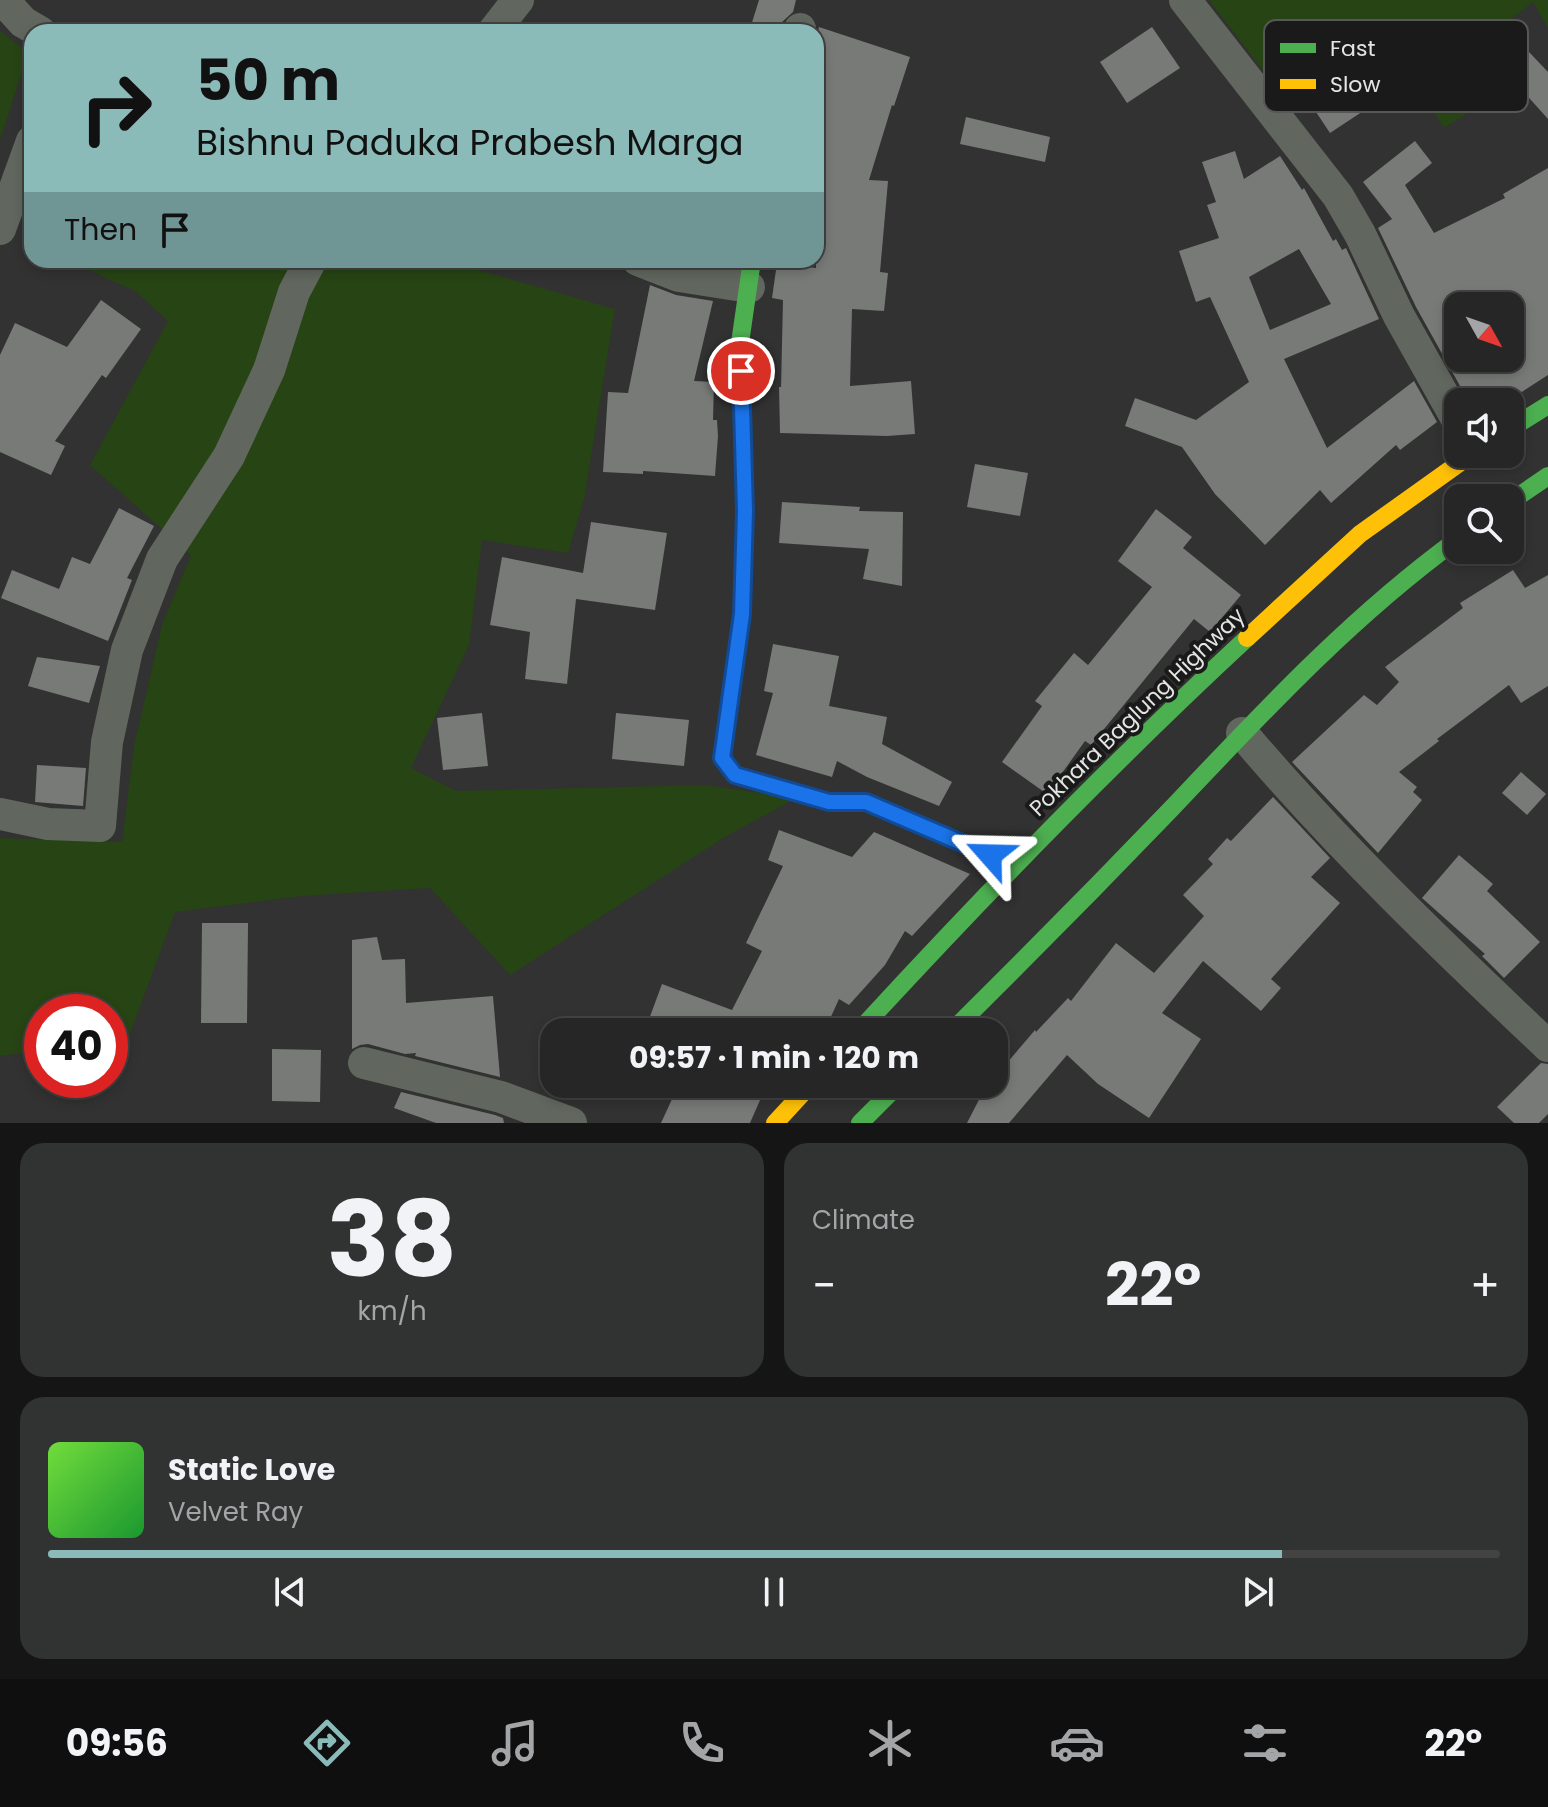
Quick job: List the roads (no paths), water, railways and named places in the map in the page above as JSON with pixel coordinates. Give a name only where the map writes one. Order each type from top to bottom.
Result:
[{"type":"main road","points":[[750,274],[740,343],[745,511],[742,614],[722,758],[735,775],[829,802],[866,802],[1014,866]]},
{"type":"main road","points":[[1524,420],[1548,405]]},
{"type":"main road","name":"Pokhara Baglung Highway","points":[[871,1018],[1098,779],[1239,646],[1360,534],[1399,514],[1455,468]]},
{"type":"main road","points":[[1524,492],[1548,476]]},
{"type":"main road","points":[[965,1018],[1292,680],[1427,551],[1444,544]]},
{"type":"main road","points":[[775,1123],[798,1098]]},
{"type":"main road","points":[[860,1123],[885,1098]]},
{"type":"street","points":[[3,0],[26,24]]},
{"type":"street","points":[[499,24],[518,0]]},
{"type":"street","points":[[1185,0],[1264,101]]},
{"type":"street","points":[[1272,112],[1338,196],[1444,396]]},
{"type":"street","points":[[0,229],[24,163]]},
{"type":"street","points":[[0,814],[48,824],[100,826],[107,742],[127,650],[162,559],[229,456],[269,370],[294,292],[307,268]]},
{"type":"street","points":[[658,268],[679,276],[750,274]]},
{"type":"street","points":[[1242,733],[1290,789],[1396,899],[1548,1046]]},
{"type":"street","points":[[364,1063],[500,1110],[571,1123]]}]
